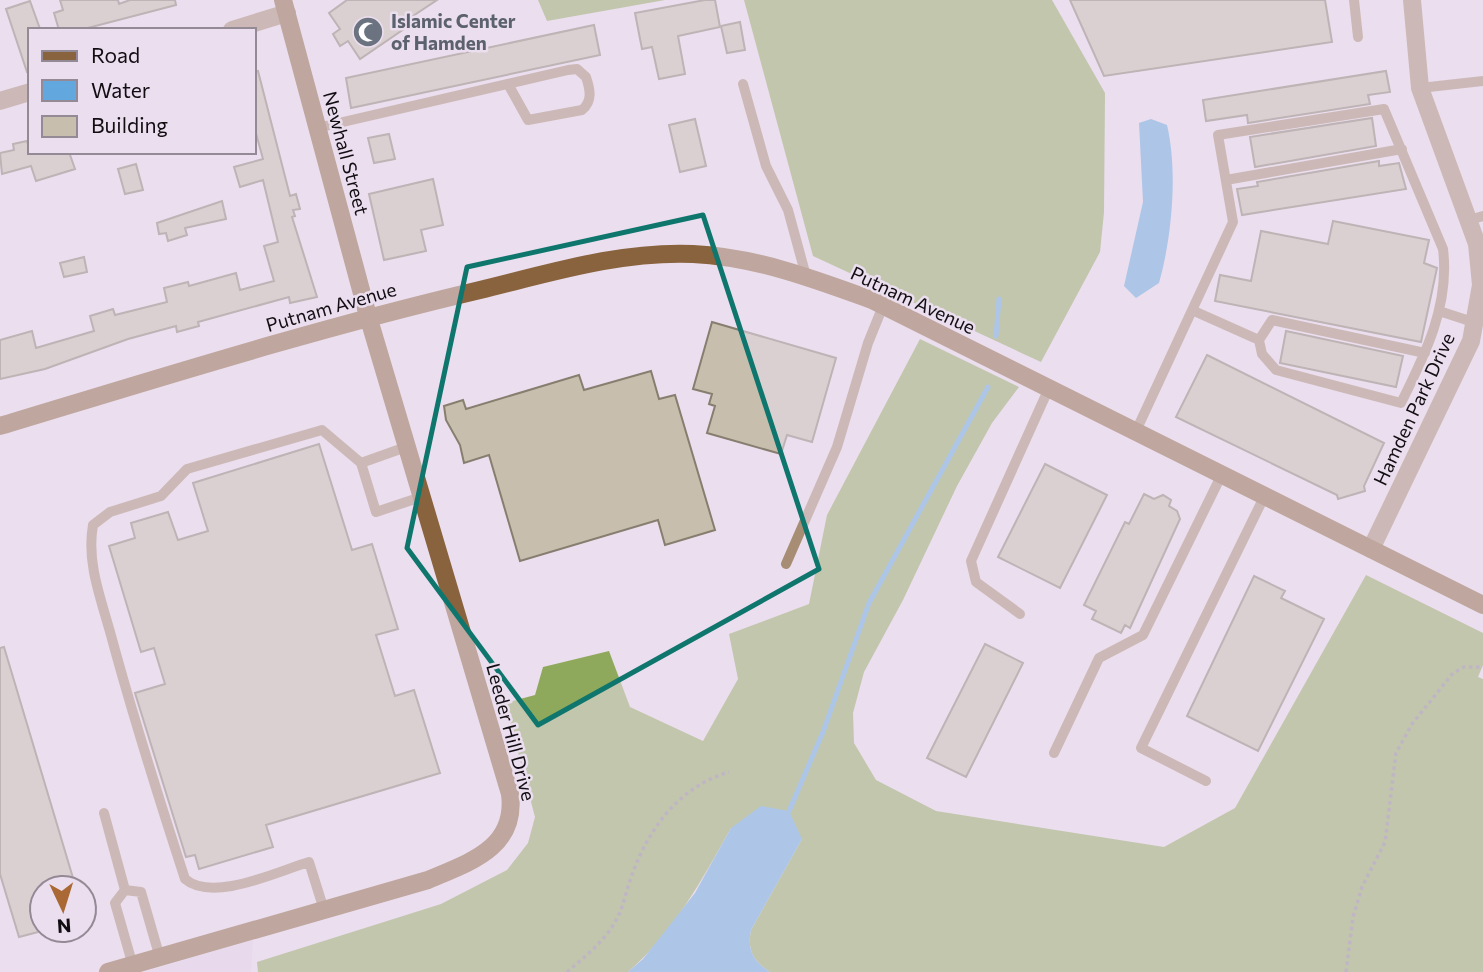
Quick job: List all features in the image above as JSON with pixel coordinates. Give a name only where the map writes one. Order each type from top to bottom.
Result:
[{"type":"main road","name":"Newhall Street","points":[[285,6],[368,316]]},
{"type":"main road","name":"Putnam Avenue","points":[[0,426],[368,316],[601,261],[646,254],[695,254],[746,261],[806,276],[883,306],[1483,604]]},
{"type":"main road","name":"Leeder Hill Drive","points":[[108,972],[428,880],[463,865],[494,847],[505,833],[512,814],[510,794],[368,316]]},
{"type":"street","name":"Hamden Park Drive","points":[[1371,549],[1464,356],[1476,323],[1480,265],[1476,218],[1420,88],[1412,0]]},
{"type":"street","points":[[236,28],[285,6]]},
{"type":"street","points":[[0,101],[28,93]]},
{"type":"lane","points":[[1353,0],[1358,37]]},
{"type":"lane","points":[[317,128],[509,84],[577,69],[586,77],[590,97],[588,105],[582,110],[528,120],[509,84]]},
{"type":"lane","points":[[1420,88],[1483,81]]},
{"type":"lane","points":[[743,84],[766,166],[788,210],[806,276]]},
{"type":"lane","points":[[1136,431],[1234,222],[1218,135],[1384,109],[1443,249],[1444,280],[1439,311],[1425,353],[1401,403],[1276,370],[1262,354],[1259,340],[1272,320],[1425,353]]},
{"type":"lane","points":[[1226,180],[1402,149]]},
{"type":"lane","points":[[786,564],[837,447],[868,343],[883,306]]},
{"type":"lane","points":[[1194,311],[1259,340]]},
{"type":"lane","points":[[1439,311],[1476,323]]},
{"type":"lane","points":[[1020,614],[976,582],[971,561],[1049,388]]},
{"type":"lane","points":[[324,910],[309,862],[216,889],[193,886],[185,879],[130,706],[94,575],[90,547],[93,525],[110,512],[162,496],[187,469],[322,430],[361,463],[376,512],[421,497]]},
{"type":"lane","points":[[361,463],[406,447]]},
{"type":"lane","points":[[1054,752],[1099,658],[1143,635],[1222,474]]},
{"type":"lane","points":[[1206,782],[1141,748],[1265,495]]},
{"type":"lane","points":[[104,813],[125,891]]},
{"type":"lane","points":[[125,891],[141,892],[160,958]]},
{"type":"lane","points":[[125,891],[116,903],[133,966]]},
{"type":"path","points":[[1346,972],[1353,917],[1362,887],[1385,842],[1396,753],[1412,724],[1453,673],[1464,667],[1483,667]]},
{"type":"path","points":[[567,972],[599,944],[619,914],[633,870],[654,824],[688,791],[711,778],[729,772]]},
{"type":"highlighted area","points":[[703,215],[819,569],[538,725],[407,548],[467,267]]},
{"type":"shaded area","points":[[253,939],[251,972],[145,972]]},
{"type":"green space","points":[[538,0],[665,0],[547,21]]},
{"type":"green space","points":[[744,0],[1052,0],[1105,93],[1104,212],[1100,252],[1041,362],[813,256]]},
{"type":"green space","points":[[920,339],[1019,387],[992,423],[957,486],[903,600],[864,672],[853,713],[854,743],[876,780],[936,811],[1164,847],[1235,808],[1366,575],[1483,633],[1483,665],[1478,677],[1483,679],[1483,972],[770,972],[759,964],[753,954],[751,930],[802,839],[731,828],[673,923],[628,972],[258,972],[257,962],[441,904],[507,870],[528,843],[535,817],[505,703],[535,695],[543,667],[609,651],[630,707],[703,741],[738,679],[729,634],[809,604],[827,515]]},
{"type":"water","points":[[1151,119],[1167,125],[1172,163],[1172,204],[1159,283],[1136,298],[1124,286],[1143,202],[1139,123]]},
{"type":"water","points":[[761,806],[789,811],[802,839],[751,930],[753,954],[759,964],[770,972],[628,972],[643,959],[695,893],[731,828]]},
{"type":"building","points":[[60,0],[118,0],[119,4],[130,0],[175,0],[176,5],[88,28],[58,28],[54,13],[63,10]]},
{"type":"building","name":"Islamic Center of Hamden","points":[[347,0],[437,0],[404,22],[407,27],[360,59],[348,41],[340,46],[333,34],[340,29],[329,13]]},
{"type":"building","points":[[715,0],[720,27],[678,36],[685,74],[659,79],[652,47],[642,49],[635,13]]},
{"type":"building","points":[[1070,0],[1325,0],[1332,42],[1104,76]]},
{"type":"building","points":[[30,1],[40,28],[28,28],[28,72],[27,72],[6,9]]},
{"type":"building","points":[[740,22],[745,50],[727,53],[721,26]]},
{"type":"building","points":[[594,25],[600,55],[351,108],[346,78]]},
{"type":"building","points":[[1386,71],[1390,92],[1368,95],[1370,104],[1248,123],[1247,115],[1206,121],[1203,100]]},
{"type":"building","points":[[256,72],[290,196],[296,194],[300,209],[293,210],[295,216],[292,217],[317,297],[290,303],[289,297],[198,322],[199,326],[177,332],[176,326],[128,339],[45,369],[0,379],[0,340],[32,331],[36,348],[94,331],[90,316],[113,309],[115,315],[167,302],[164,288],[188,282],[189,286],[236,273],[240,290],[274,281],[264,246],[278,242],[263,180],[240,187],[234,167],[263,159],[256,133]]},
{"type":"building","points":[[1372,118],[1376,146],[1255,167],[1250,137]]},
{"type":"building","points":[[695,119],[706,166],[680,172],[669,125]]},
{"type":"building","points":[[389,134],[395,159],[374,163],[368,138]]},
{"type":"building","points":[[27,141],[28,154],[70,154],[75,169],[36,181],[31,166],[2,174],[0,153],[14,150],[13,144]]},
{"type":"building","points":[[1379,161],[1379,166],[1399,163],[1406,189],[1242,215],[1237,189],[1258,186],[1257,182]]},
{"type":"building","points":[[136,164],[143,190],[125,194],[118,169]]},
{"type":"building","points":[[433,179],[443,225],[421,230],[426,251],[384,260],[369,194]]},
{"type":"building","points":[[222,201],[226,219],[185,228],[187,235],[168,241],[166,233],[159,234],[157,223]]},
{"type":"building","points":[[1333,221],[1429,240],[1424,263],[1437,268],[1421,342],[1215,301],[1220,275],[1251,281],[1261,231],[1328,244]]},
{"type":"building","points":[[84,257],[87,272],[64,277],[60,263]]},
{"type":"building","points":[[712,322],[836,358],[812,442],[787,435],[781,454],[707,433],[715,406],[709,404],[712,394],[693,389]]},
{"type":"building","points":[[1286,331],[1403,356],[1396,387],[1280,363]]},
{"type":"building","points":[[1207,355],[1384,443],[1364,486],[1365,491],[1338,499],[1337,495],[1176,417]]},
{"type":"building","points":[[651,371],[659,399],[675,395],[715,530],[665,545],[658,520],[520,561],[489,455],[464,463],[460,445],[446,420],[444,406],[463,400],[466,409],[579,375],[584,390]]},
{"type":"building","points":[[319,444],[352,550],[372,544],[398,629],[376,635],[395,696],[414,690],[440,773],[266,825],[273,847],[199,869],[195,855],[186,857],[135,693],[165,684],[154,648],[141,652],[109,546],[135,538],[131,523],[168,512],[178,540],[208,531],[193,483]]},
{"type":"building","points":[[1045,464],[1107,495],[1060,588],[998,557]]},
{"type":"building","points":[[1144,494],[1154,499],[1163,495],[1171,500],[1169,506],[1177,511],[1180,519],[1130,628],[1125,625],[1121,633],[1092,619],[1096,611],[1084,605],[1125,522],[1129,524]]},
{"type":"building","points":[[1254,576],[1285,591],[1281,598],[1324,619],[1258,751],[1187,716]]},
{"type":"building","points":[[985,644],[1023,663],[966,777],[927,758]]},
{"type":"building","points":[[4,647],[72,874],[28,874],[28,935],[19,937],[0,874],[0,648]]},
{"type":"waterway","points":[[996,336],[999,299]]},
{"type":"waterway","points":[[789,811],[823,732],[869,603],[988,387]]},
{"type":"place","name":"Islamic Center of Hamden","points":[[368,32]]}]
